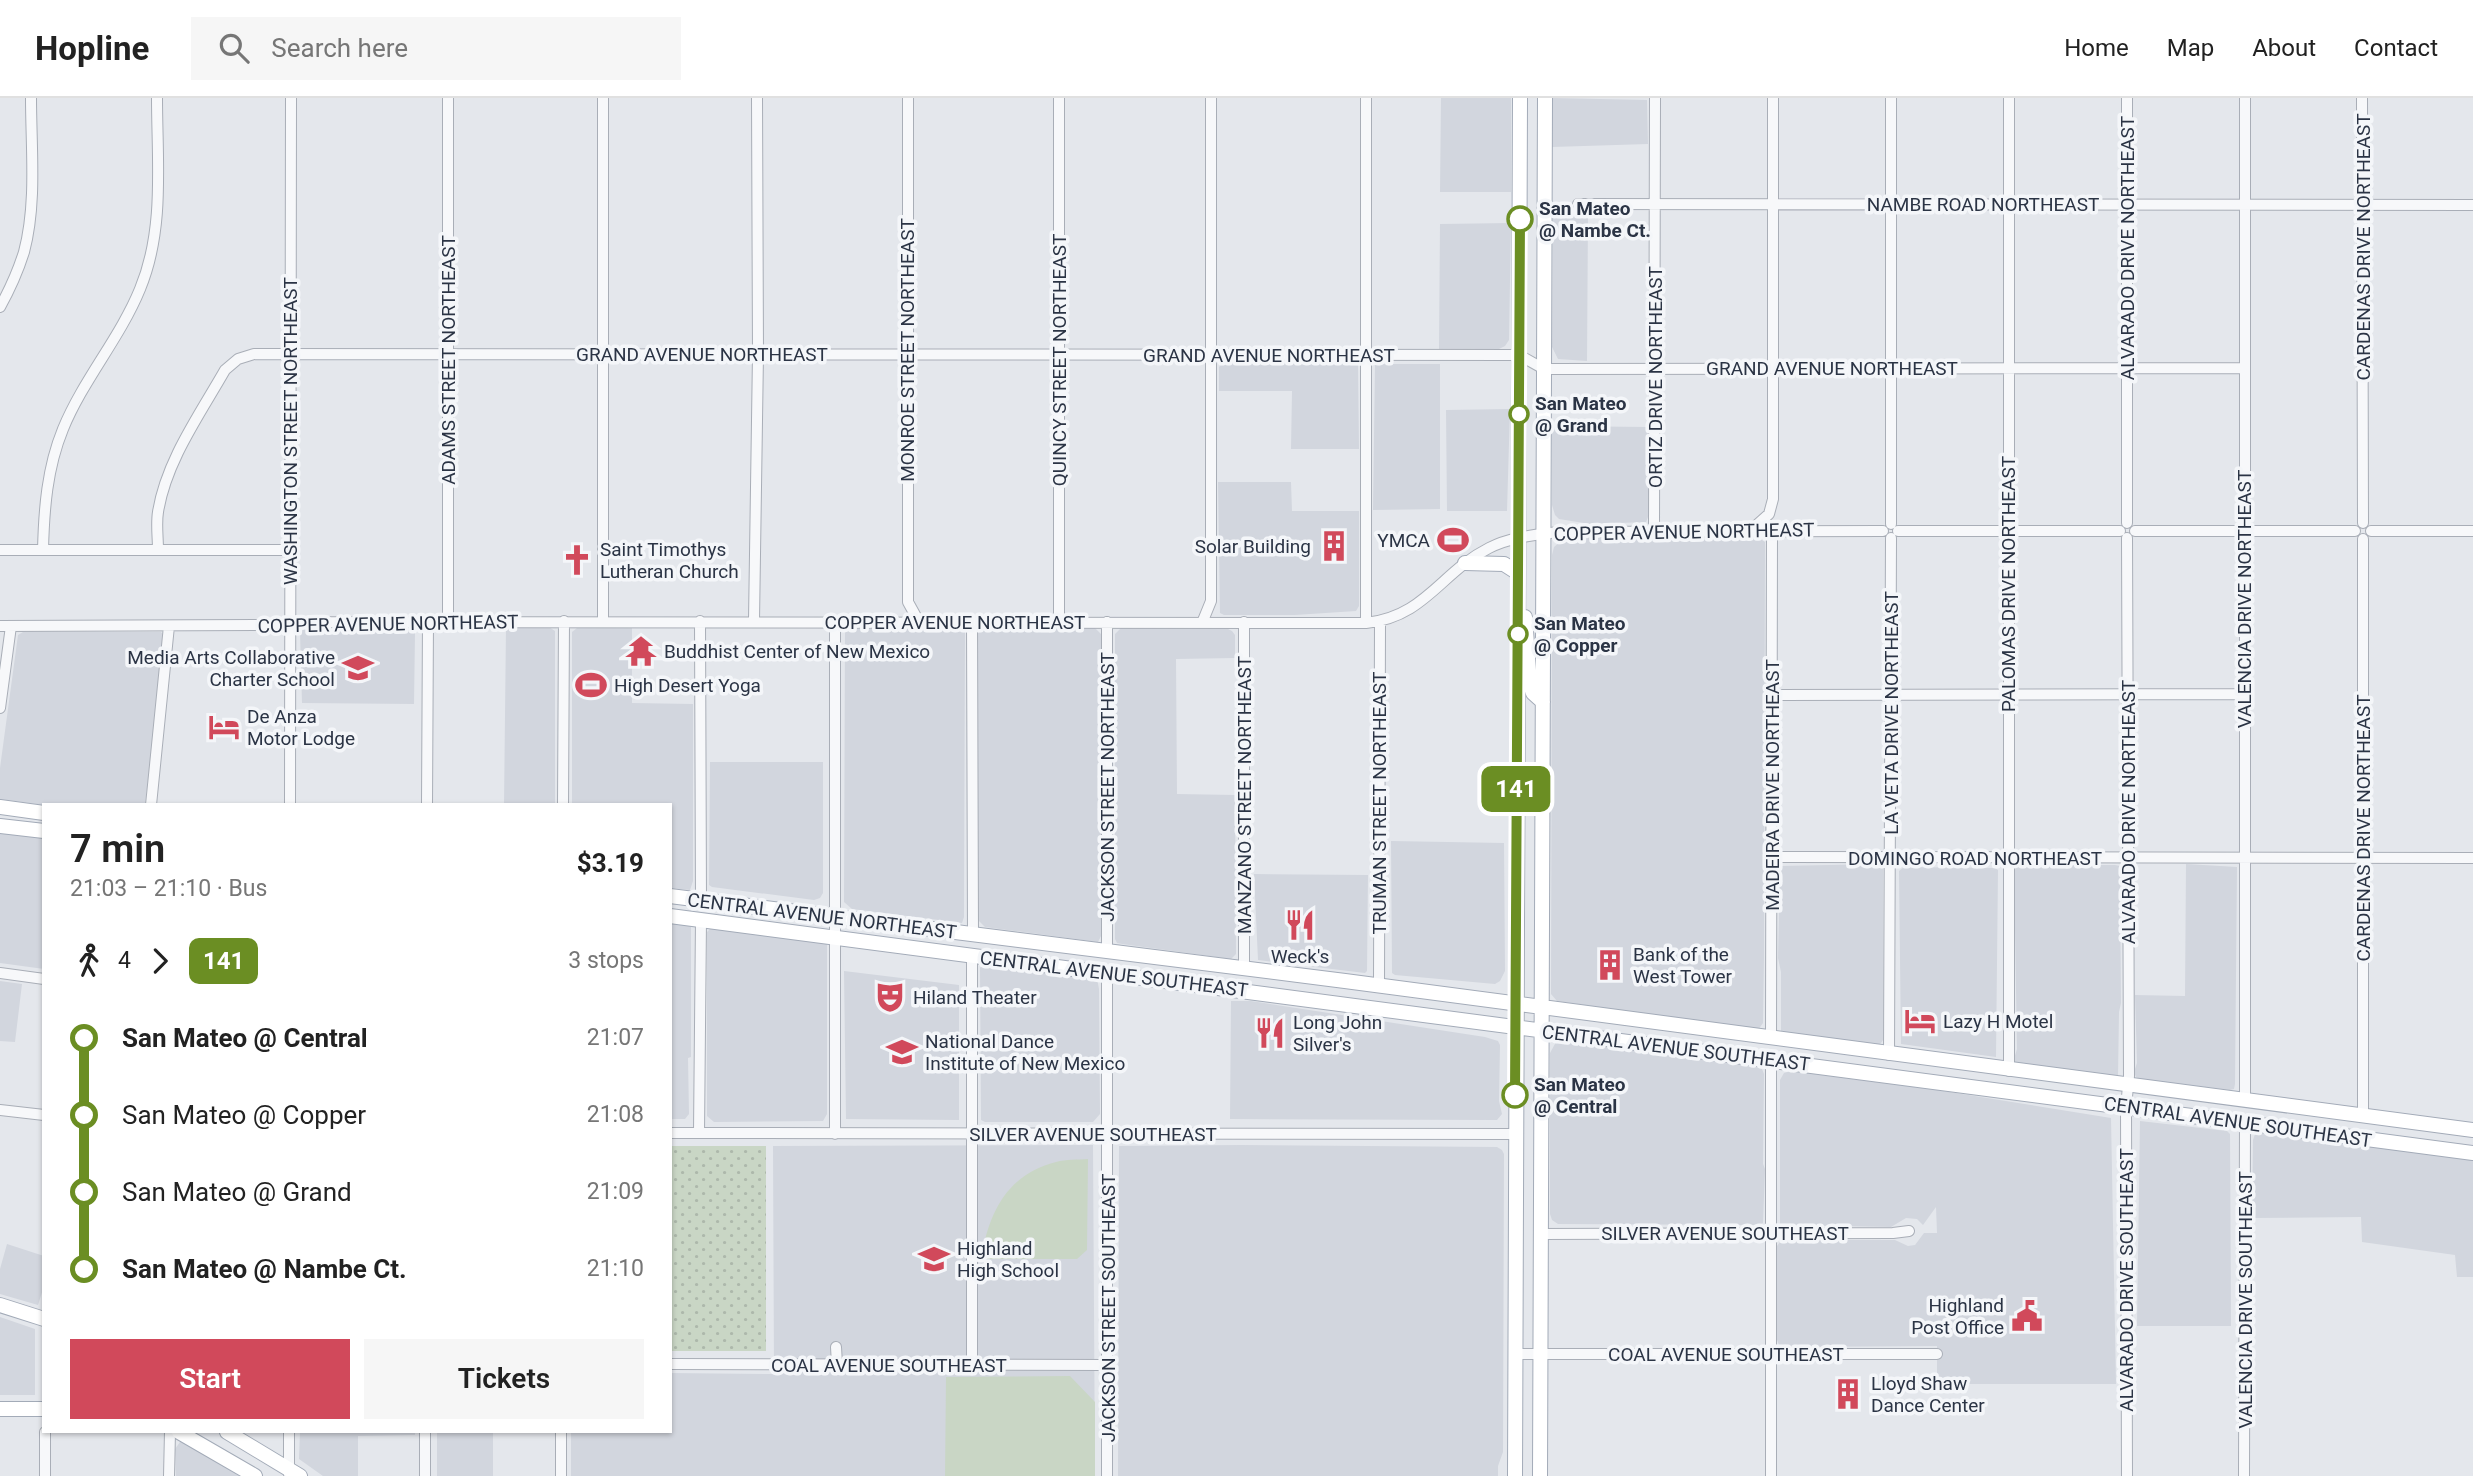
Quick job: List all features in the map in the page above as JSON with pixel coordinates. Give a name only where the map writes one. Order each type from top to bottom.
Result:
[{"type":"main road","points":[[1515,1476],[1520,98]]},
{"type":"main road","points":[[1540,1476],[1545,98]]},
{"type":"main road","points":[[1465,564],[1504,564],[1518,573]]},
{"type":"main road","points":[[1518,607],[1526,618],[1530,685],[1533,693],[1543,702]]},
{"type":"main road","points":[[0,807],[42,813]]},
{"type":"main road","points":[[0,825],[42,831]]},
{"type":"main road","name":"CENTRAL AVENUE NORTHEAST","points":[[672,896],[1244,968],[2009,1071],[2473,1130]]},
{"type":"main road","name":"CENTRAL AVENUE SOUTHEAST","points":[[672,916],[2473,1153]]},
{"type":"main road","points":[[0,1305],[42,1319]]},
{"type":"main road","points":[[0,1409],[42,1409]]},
{"type":"main road","points":[[181,1433],[255,1476]]},
{"type":"main road","points":[[229,1433],[292,1473]]},
{"type":"street","points":[[0,307],[13,283],[29,226],[32,98]]},
{"type":"street","points":[[43,550],[44,509],[49,477],[63,429],[130,310],[141,288],[149,262],[157,214],[158,98]]},
{"type":"street","name":"WASHINGTON STREET NORTHEAST","points":[[290,803],[291,98]]},
{"type":"street","name":"ADAMS STREET NORTHEAST","points":[[448,98],[448,621]]},
{"type":"street","points":[[603,98],[603,621]]},
{"type":"street","points":[[754,621],[758,354],[757,98]]},
{"type":"street","name":"MONROE STREET NORTHEAST","points":[[908,98],[908,602],[919,622]]},
{"type":"street","name":"QUINCY STREET NORTHEAST","points":[[1059,98],[1059,623]]},
{"type":"street","points":[[1202,623],[1211,601],[1211,98]]},
{"type":"street","points":[[1366,98],[1366,623]]},
{"type":"street","name":"ORTIZ DRIVE NORTHEAST","points":[[1654,530],[1655,98]]},
{"type":"street","points":[[1750,531],[1769,514],[1773,499],[1773,98]]},
{"type":"street","name":"LA VETA DRIVE NORTHEAST","points":[[1889,1055],[1891,98]]},
{"type":"street","name":"PALOMAS DRIVE NORTHEAST","points":[[2009,98],[2009,1071]]},
{"type":"street","name":"ALVARADO DRIVE NORTHEAST","points":[[2127,98],[2129,1085]]},
{"type":"street","name":"VALENCIA DRIVE NORTHEAST","points":[[2245,98],[2245,1100]]},
{"type":"street","name":"CARDENAS DRIVE NORTHEAST","points":[[2362,98],[2363,1116]]},
{"type":"street","name":"NAMBE ROAD NORTHEAST","points":[[1578,204],[2473,205]]},
{"type":"street","name":"GRAND AVENUE NORTHEAST","points":[[158,550],[158,514],[172,464],[225,370],[238,359],[254,354],[1519,355],[1544,369],[2244,368]]},
{"type":"street","name":"COPPER AVENUE NORTHEAST","points":[[5,626],[279,625],[289,622],[428,621],[1366,623],[1399,615],[1419,604],[1489,547],[1544,534],[1654,530],[2473,531]]},
{"type":"street","name":"MADEIRA DRIVE NORTHEAST","points":[[1771,1038],[1772,531]]},
{"type":"street","points":[[0,550],[290,550]]},
{"type":"street","points":[[1211,601],[1224,623]]},
{"type":"street","points":[[891,622],[903,612],[908,602]]},
{"type":"street","points":[[427,803],[428,621]]},
{"type":"street","points":[[563,803],[564,621]]},
{"type":"street","points":[[699,621],[701,900]]},
{"type":"street","name":"TRUMAN STREET NORTHEAST","points":[[1379,986],[1380,621]]},
{"type":"street","points":[[835,622],[835,1134]]},
{"type":"street","points":[[972,622],[973,935]]},
{"type":"street","name":"JACKSON STREET NORTHEAST","points":[[1107,622],[1107,952]]},
{"type":"street","name":"MANZANO STREET NORTHEAST","points":[[1244,622],[1244,968]]},
{"type":"street","points":[[0,708],[5,626]]},
{"type":"street","points":[[151,803],[169,626]]},
{"type":"street","points":[[1772,695],[2245,694]]},
{"type":"street","name":"DOMINGO ROAD NORTHEAST","points":[[1772,857],[2473,858]]},
{"type":"street","points":[[699,1133],[701,920]]},
{"type":"street","points":[[972,955],[972,1366]]},
{"type":"street","name":"JACKSON STREET SOUTHEAST","points":[[1107,972],[1107,1476]]},
{"type":"street","points":[[0,973],[42,979]]},
{"type":"street","points":[[1771,1060],[1771,1476]]},
{"type":"street","name":"ALVARADO DRIVE SOUTHEAST","points":[[2126,1476],[2126,1107],[2129,1085]]},
{"type":"street","points":[[0,1110],[42,1115]]},
{"type":"street","name":"VALENCIA DRIVE SOUTHEAST","points":[[2244,1476],[2245,1123]]},
{"type":"street","name":"SILVER AVENUE SOUTHEAST","points":[[672,1133],[1515,1134]]},
{"type":"street","name":"SILVER AVENUE SOUTHEAST","points":[[1541,1234],[1909,1231]]},
{"type":"street","points":[[836,1346],[837,1364]]},
{"type":"street","name":"COAL AVENUE SOUTHEAST","points":[[1515,1354],[1937,1354]]},
{"type":"street","name":"COAL AVENUE SOUTHEAST","points":[[672,1364],[1107,1365]]},
{"type":"street","points":[[45,1433],[45,1476]]},
{"type":"street","points":[[169,1476],[170,1433]]},
{"type":"street","points":[[289,1433],[292,1473]]},
{"type":"street","points":[[425,1433],[425,1476]]},
{"type":"street","points":[[561,1433],[561,1476]]},
{"type":"shaded area","points":[[1441,98],[1511,98],[1511,192],[1440,192]]},
{"type":"shaded area","points":[[1552,98],[1647,100],[1648,144],[1552,147]]},
{"type":"shaded area","points":[[1553,216],[1588,216],[1587,361],[1558,359],[1552,347]]},
{"type":"shaded area","points":[[1511,223],[1509,340],[1499,349],[1439,349],[1440,224]]},
{"type":"shaded area","points":[[1224,362],[1358,364],[1359,449],[1291,449],[1292,391],[1219,391],[1219,367]]},
{"type":"shaded area","points":[[1375,364],[1440,364],[1440,509],[1373,510]]},
{"type":"shaded area","points":[[1510,409],[1507,511],[1447,511],[1446,410]]},
{"type":"shaded area","points":[[1552,426],[1648,427],[1646,522],[1590,524],[1559,519],[1555,515],[1552,505]]},
{"type":"shaded area","points":[[1218,482],[1291,482],[1292,511],[1359,511],[1359,606],[1356,611],[1295,615],[1220,613]]},
{"type":"shaded area","points":[[1590,537],[1759,538],[1765,542],[1764,957],[1763,1023],[1758,1030],[1557,1001],[1551,994],[1552,555],[1554,547],[1560,542]]},
{"type":"shaded area","points":[[506,627],[549,627],[555,631],[555,803],[504,803]]},
{"type":"shaded area","points":[[577,628],[632,628],[632,703],[693,704],[693,881],[690,890],[672,888],[672,803],[572,803],[572,632]]},
{"type":"shaded area","points":[[850,628],[965,630],[962,923],[852,909],[844,902],[845,631]]},
{"type":"shaded area","points":[[1095,628],[1101,634],[1101,936],[1098,942],[985,927],[978,920],[978,633],[984,629]]},
{"type":"shaded area","points":[[1121,628],[1228,629],[1235,635],[1235,658],[1176,659],[1177,794],[1235,795],[1236,954],[1231,959],[1122,944],[1115,939],[1115,634]]},
{"type":"shaded area","name":"Media Arts Collaborative Charter School","points":[[304,629],[412,630],[415,633],[414,704],[302,703],[300,632]]},
{"type":"shaded area","points":[[23,632],[161,632],[165,637],[145,803],[42,805],[0,799],[0,768],[18,635]]},
{"type":"shaded area","points":[[710,762],[823,762],[823,893],[820,898],[814,900],[709,885]]},
{"type":"shaded area","points":[[0,832],[42,838],[42,969],[0,963]]},
{"type":"shaded area","points":[[1391,841],[1504,843],[1505,971],[1500,981],[1495,984],[1392,973]]},
{"type":"shaded area","points":[[1878,864],[1883,867],[1883,1040],[1878,1045],[1781,1031],[1781,972],[1778,958],[1780,866]]},
{"type":"shaded area","points":[[2186,864],[2237,867],[2235,1084],[2234,1089],[2230,1090],[2140,1079],[2134,1072],[2137,1063],[2135,995],[2185,996]]},
{"type":"shaded area","points":[[2016,866],[2120,866],[2121,1003],[2118,1076],[2013,1062],[2017,1049],[2014,870]]},
{"type":"shaded area","points":[[1904,867],[1998,870],[1996,1057],[1901,1044],[1899,871]]},
{"type":"shaded area","points":[[1254,874],[1368,875],[1367,971],[1365,973],[1258,960]]},
{"type":"shaded area","points":[[672,921],[691,924],[691,1057],[688,1058],[689,1114],[685,1119],[672,1119]]},
{"type":"shaded area","points":[[713,926],[827,943],[827,1114],[823,1121],[714,1122],[707,1116],[707,932]]},
{"type":"shaded area","points":[[984,963],[1097,978],[1100,1114],[1093,1122],[981,1120],[980,968]]},
{"type":"shaded area","name":"National Dance Institute of New Mexico","points":[[844,971],[959,985],[959,1120],[846,1119]]},
{"type":"shaded area","points":[[0,981],[22,984],[15,1042],[0,1041]]},
{"type":"shaded area","points":[[1231,1001],[1251,1001],[1498,1041],[1499,1101],[1502,1114],[1497,1120],[1230,1119]]},
{"type":"shaded area","points":[[1556,1042],[1756,1066],[1762,1069],[1765,1169],[1763,1223],[1558,1224],[1552,1220],[1550,1053]]},
{"type":"shaded area","points":[[1791,1071],[1937,1090],[2111,1118],[2116,1384],[1937,1384],[1937,1346],[1779,1345],[1777,1246],[1780,1242],[1895,1240],[1908,1246],[1915,1245],[1924,1233],[1937,1233],[1936,1207],[1923,1225],[1917,1219],[1906,1218],[1891,1227],[1780,1225],[1780,1080],[1784,1073]]},
{"type":"shaded area","points":[[2140,1121],[2227,1131],[2230,1134],[2231,1326],[2137,1326]]},
{"type":"shaded area","points":[[2261,1132],[2473,1160],[2473,1277],[2457,1277],[2455,1255],[2362,1242],[2361,1217],[2252,1218],[2253,1140],[2255,1134]]},
{"type":"shaded area","name":"Highland High School","points":[[1093,1145],[1095,1476],[571,1476],[571,1433],[672,1433],[672,1373],[774,1374],[773,1146]]},
{"type":"shaded area","points":[[1119,1146],[1497,1147],[1502,1150],[1503,1452],[1498,1476],[1118,1476]]},
{"type":"shaded area","points":[[7,1244],[42,1255],[42,1292],[38,1305],[0,1294],[0,1269]]},
{"type":"shaded area","points":[[0,1317],[35,1329],[35,1395],[0,1395]]},
{"type":"shaded area","points":[[300,1433],[415,1433],[358,1436],[358,1476],[323,1476],[299,1459]]},
{"type":"shaded area","points":[[437,1433],[493,1433],[493,1476],[437,1476]]},
{"type":"shaded area","points":[[180,1442],[239,1476],[176,1476],[175,1449]]},
{"type":"green space","points":[[672,1146],[766,1146],[766,1351],[672,1351]]},
{"type":"green space","points":[[1088,1159],[1087,1250],[1077,1259],[981,1259],[989,1226],[1012,1186],[1039,1168],[1060,1161]]},
{"type":"green space","points":[[1070,1376],[1095,1402],[1095,1476],[945,1476],[946,1377]]},
{"type":"bus line","name":"141","points":[[1515,1095],[1520,219]]},
{"type":"place","name":"San Mateo @ Nambe Ct.","points":[[1520,219]]},
{"type":"place","name":"San Mateo @ Grand","points":[[1519,414]]},
{"type":"place","name":"YMCA","points":[[1453,540]]},
{"type":"place","name":"Solar Building","points":[[1334,546]]},
{"type":"place","name":"Saint Timothys Lutheran Church","points":[[577,560]]},
{"type":"place","name":"San Mateo @ Copper","points":[[1518,634]]},
{"type":"place","name":"Buddhist Center of New Mexico","points":[[641,651]]},
{"type":"place","name":"Media Arts Collaborative Charter School","points":[[358,668]]},
{"type":"place","name":"High Desert Yoga","points":[[591,685]]},
{"type":"place","name":"De Anza Motor Lodge","points":[[224,727]]},
{"type":"place","name":"Weck's","points":[[1300,925]]},
{"type":"place","name":"Bank of the West Tower","points":[[1610,965]]},
{"type":"place","name":"Hiland Theater","points":[[890,997]]},
{"type":"place","name":"Lazy H Motel","points":[[1920,1021]]},
{"type":"place","name":"Long John Silver's","points":[[1270,1033]]},
{"type":"place","name":"National Dance Institute of New Mexico","points":[[902,1052]]},
{"type":"place","name":"San Mateo @ Central","points":[[1515,1095]]},
{"type":"place","name":"Highland High School","points":[[934,1259]]},
{"type":"place","name":"Highland Post Office","points":[[2027,1316]]},
{"type":"place","name":"Lloyd Shaw Dance Center","points":[[1848,1394]]}]
